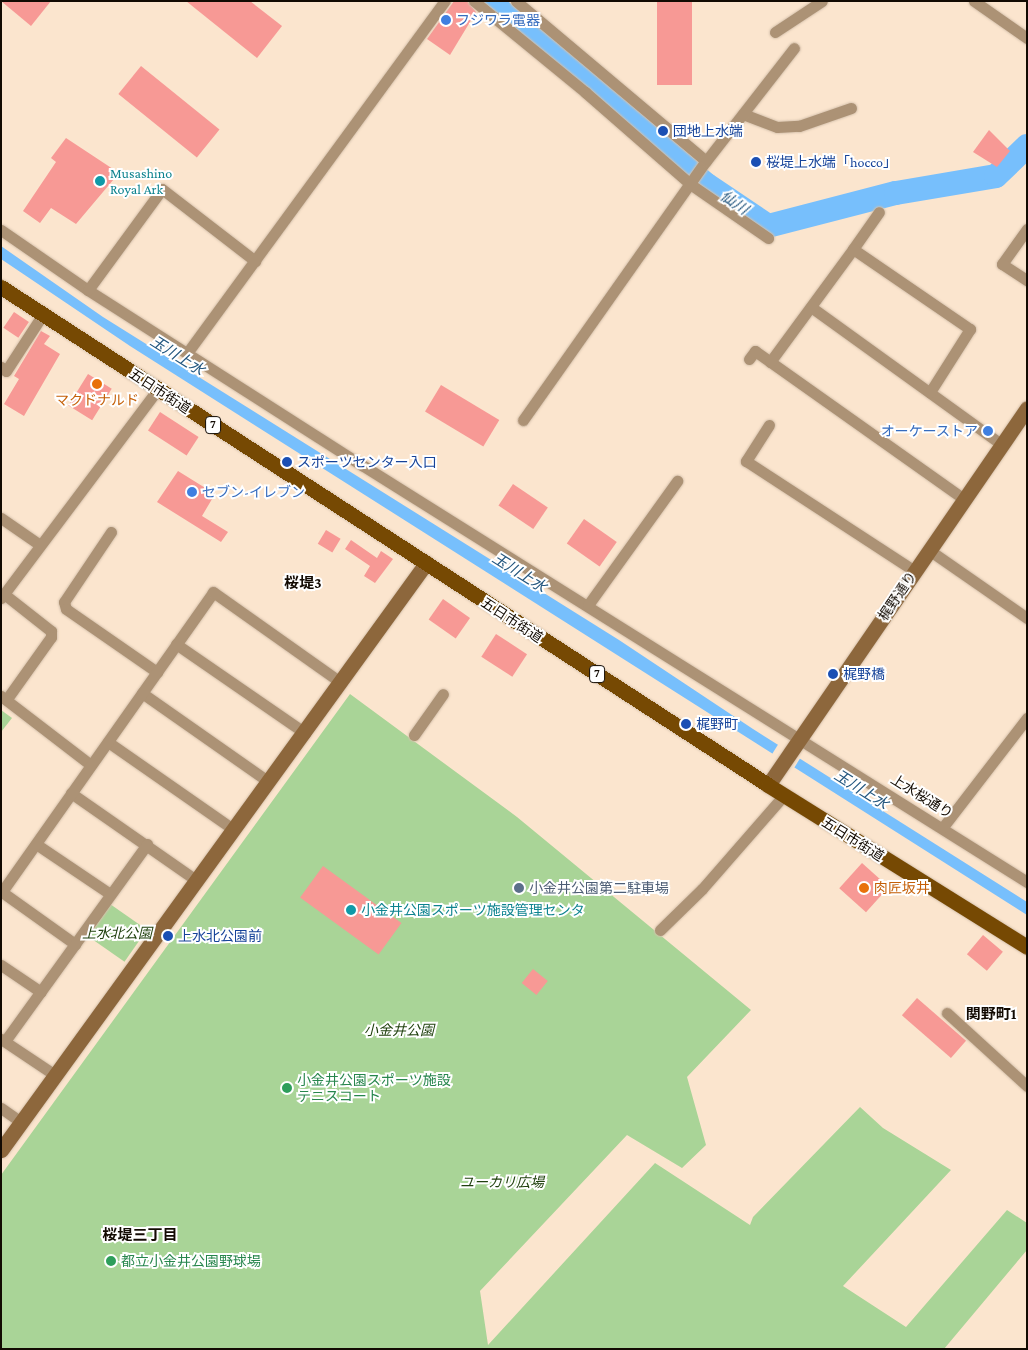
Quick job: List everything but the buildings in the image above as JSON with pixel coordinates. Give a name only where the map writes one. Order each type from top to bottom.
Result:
[{"type":"main road","name":"五日市街道","points":[[1,287],[768,785],[1027,947]]},
{"type":"street","points":[[187,353],[445,1]]},
{"type":"street","points":[[474,1],[585,92],[690,184],[768,238]]},
{"type":"street","points":[[516,1],[704,164]]},
{"type":"street","points":[[775,32],[822,1]]},
{"type":"street","points":[[974,1],[1027,38]]},
{"type":"street","points":[[523,420],[704,164],[794,48]]},
{"type":"street","points":[[743,114],[777,127],[799,126],[851,108]]},
{"type":"street","points":[[88,290],[162,189],[255,261]]},
{"type":"street","points":[[770,362],[879,212]]},
{"type":"street","points":[[1027,229],[1002,264],[1027,280]]},
{"type":"street","name":"上水桜通り","points":[[1,230],[88,290],[588,605],[797,741],[943,827],[1027,882]]},
{"type":"street","points":[[853,249],[970,329],[930,392]]},
{"type":"street","points":[[811,307],[1001,444]]},
{"type":"street","points":[[1,367],[6,371],[43,314]]},
{"type":"street","points":[[749,360],[755,351],[964,499]]},
{"type":"street","points":[[91,765],[4,698],[51,637],[51,631],[3,596],[158,389]]},
{"type":"street","name":"梶野通り","points":[[768,785],[1027,408]]},
{"type":"street","points":[[769,425],[746,461],[915,571]]},
{"type":"street","points":[[588,605],[676,481]]},
{"type":"street","points":[[1,518],[40,545]]},
{"type":"street","points":[[111,532],[64,602],[66,610],[157,672]]},
{"type":"street","points":[[929,550],[1027,618]]},
{"type":"street","points":[[1,1150],[426,563]]},
{"type":"street","points":[[75,944],[2,892],[213,592],[340,682]]},
{"type":"street","points":[[176,644],[304,733]]},
{"type":"street","points":[[142,693],[269,782]]},
{"type":"street","points":[[414,735],[443,694]]},
{"type":"street","points":[[943,827],[1027,718]]},
{"type":"street","points":[[108,742],[234,830]]},
{"type":"street","points":[[71,793],[147,844],[197,881]]},
{"type":"street","points":[[660,930],[702,889],[784,795]]},
{"type":"street","points":[[36,844],[110,894]]},
{"type":"street","points":[[55,1075],[3,1040],[41,992],[147,844]]},
{"type":"street","points":[[1,964],[41,992]]},
{"type":"street","points":[[948,1013],[1027,1086]]},
{"type":"street","points":[[1,1108],[21,1122]]},
{"type":"green space","name":"小金井公園","points":[[350,694],[517,817],[751,1010],[687,1077],[706,1145],[682,1168],[627,1135],[480,1291],[488,1345],[655,1163],[750,1225],[753,1217],[860,1107],[883,1128],[951,1170],[843,1286],[906,1327],[1007,1210],[1027,1223],[1027,1250],[944,1349],[1,1349],[1,1175]]},
{"type":"green space","points":[[1,710],[12,718],[1,732]]},
{"type":"green space","name":"上水北公園","points":[[110,904],[147,930],[124,962],[88,936]]},
{"type":"water","points":[[1,246],[103,317],[619,640],[753,729],[1027,902],[1027,915],[130,346],[1,259]]},
{"type":"pier","points":[[779,743],[801,757],[792,771],[770,757]]},
{"type":"waterway","name":"仙川","points":[[489,1],[707,185],[768,226],[896,193],[996,176],[1027,146]]},
{"type":"place","name":"フジワラ電器","points":[[446,20]]},
{"type":"place","name":"団地上水端","points":[[663,131]]},
{"type":"place","name":"桜堤上水端「hocco」","points":[[756,162]]},
{"type":"place","name":"Musashino Royal Ark","points":[[100,181]]},
{"type":"place","name":"マクドナルド","points":[[97,384]]},
{"type":"place","name":"オーケーストア","points":[[988,431]]},
{"type":"place","name":"スポーツセンター入口","points":[[287,462]]},
{"type":"place","name":"セブン-イレブン","points":[[192,492]]},
{"type":"place","name":"梶野橋","points":[[833,674]]},
{"type":"place","name":"梶野町","points":[[686,724]]},
{"type":"place","name":"小金井公園第二駐車場","points":[[519,888]]},
{"type":"place","name":"肉匠坂井","points":[[864,888]]},
{"type":"place","name":"小金井公園スポーツ施設管理センタ","points":[[351,910]]},
{"type":"place","name":"上水北公園前","points":[[168,936]]},
{"type":"place","name":"小金井公園スポーツ施設 テニスコート","points":[[287,1088]]},
{"type":"place","name":"都立小金井公園野球場","points":[[111,1261]]},
{"type":"district","name":"桜堤3","points":[[303,584]]},
{"type":"district","name":"関野町1","points":[[991,1015]]},
{"type":"district","name":"桜堤三丁目","points":[[140,1236]]},
{"type":"water label","name":"玉川上水","points":[[177,356]]},
{"type":"water label","name":"玉川上水","points":[[519,573]]},
{"type":"water label","name":"玉川上水","points":[[861,790]]},
{"type":"park label","name":"ユーカリ広場","points":[[502,1182]]}]
